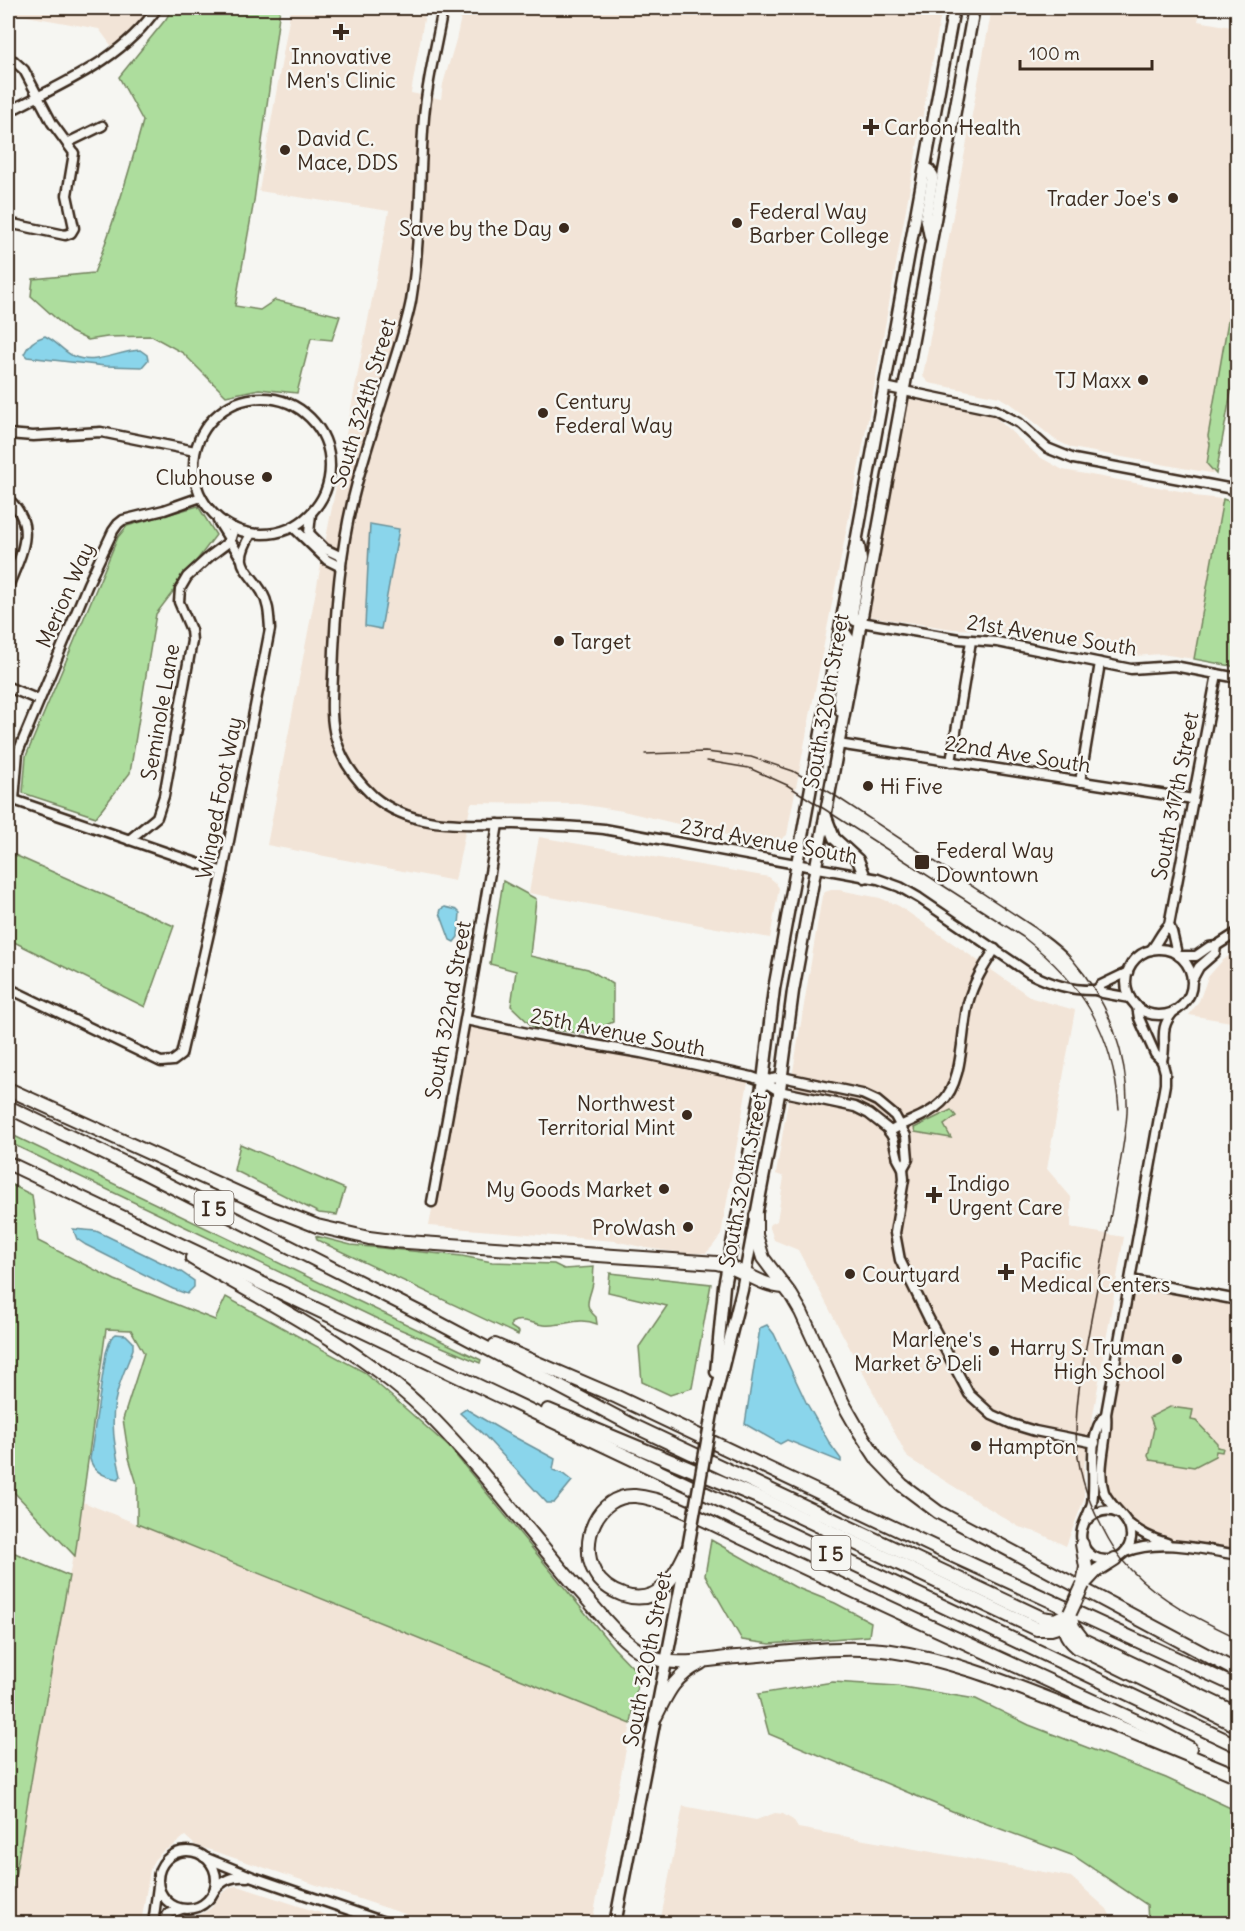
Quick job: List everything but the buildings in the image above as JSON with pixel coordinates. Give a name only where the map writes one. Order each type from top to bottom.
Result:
[{"type":"highway","points":[[8,1089],[271,1208],[317,1226],[392,1241],[729,1265],[771,1286],[784,1287]]},
{"type":"highway","name":"I 5","points":[[8,1107],[139,1170],[420,1313],[617,1397],[957,1558],[1238,1687]]},
{"type":"highway","name":"I 5","points":[[8,1163],[1238,1746]]},
{"type":"highway","points":[[756,1215],[756,1235],[763,1258],[801,1312],[859,1431],[878,1460],[902,1485],[938,1512],[1165,1632],[1231,1668],[1238,1675]]},
{"type":"highway","points":[[123,1218],[322,1334],[378,1372],[429,1415],[450,1437],[570,1579],[620,1634],[645,1654],[667,1661],[702,1662],[724,1658],[837,1649],[888,1651],[918,1656],[951,1663],[1008,1682],[1238,1774]]},
{"type":"highway","points":[[420,1313],[632,1425],[1009,1609],[1037,1629],[1051,1629],[1064,1625]]},
{"type":"highway","points":[[424,1360],[760,1498],[1009,1609],[1049,1620],[1062,1618],[1070,1613]]},
{"type":"highway","points":[[688,1548],[677,1572],[664,1587],[657,1593],[640,1598],[617,1593],[605,1585],[592,1567],[590,1551],[595,1520],[609,1503],[626,1496],[655,1500],[752,1542],[1160,1732],[1238,1774]]},
{"type":"highway","points":[[1082,1544],[1091,1569]]},
{"type":"highway","points":[[1120,1556],[1091,1569],[1064,1625],[1068,1638],[1077,1647],[1111,1659],[1238,1714]]},
{"type":"highway","points":[[1070,1613],[1073,1627],[1083,1640],[1111,1659],[1238,1726]]},
{"type":"highway","points":[[656,1716],[668,1691],[678,1678],[688,1669],[702,1662]]},
{"type":"main road","name":"South 320th Street","points":[[714,1402],[721,1307],[763,1081],[774,989],[954,8]]},
{"type":"main road","name":"South 320th Street","points":[[615,1923],[667,1661],[714,1402],[745,1275],[782,1077],[793,991],[974,8]]},
{"type":"main road","points":[[925,170],[929,170],[933,176],[926,216],[931,243]]},
{"type":"main road","points":[[857,537],[861,560],[852,614],[855,620],[861,622]]},
{"type":"main road","points":[[840,630],[849,639],[839,695],[842,723]]},
{"type":"main road","points":[[825,814],[830,832],[858,860],[865,876]]},
{"type":"street","points":[[8,112],[77,76],[116,52],[139,31],[157,8]]},
{"type":"street","name":"South 324th Street","points":[[375,797],[358,780],[339,749],[332,717],[341,567],[356,483],[409,310],[419,235],[424,115],[443,8]]},
{"type":"street","points":[[8,59],[23,69],[52,123],[74,155],[67,195],[73,231],[65,235],[8,223]]},
{"type":"street","points":[[67,143],[102,126]]},
{"type":"street","points":[[885,387],[995,410],[1019,423],[1047,448],[1074,459],[1238,490]]},
{"type":"street","points":[[258,397],[272,398],[300,408],[310,416],[324,437],[331,467],[325,493],[311,514],[293,527],[274,533],[251,534],[234,528],[214,515],[201,497],[194,472],[195,451],[204,429],[224,409],[243,400],[258,397]]},
{"type":"street","points":[[8,434],[33,436],[101,432],[195,451]]},
{"type":"street","name":"Merion Way","points":[[11,799],[18,752],[88,584],[118,524],[123,520],[154,513],[201,497]]},
{"type":"street","points":[[8,499],[21,515],[25,527],[25,539],[23,551],[8,587]]},
{"type":"street","points":[[311,514],[309,533],[325,549],[342,557]]},
{"type":"street","name":"Winged Foot Way","points":[[8,988],[160,1062],[173,1061],[182,1052],[223,872],[270,629],[267,603],[214,515]]},
{"type":"street","points":[[293,527],[327,560],[341,567]]},
{"type":"street","points":[[230,541],[234,528]]},
{"type":"street","points":[[241,559],[243,548],[251,534]]},
{"type":"street","name":"Seminole Lane","points":[[129,840],[157,817],[164,796],[192,641],[191,630],[180,602],[180,590],[188,577],[230,541]]},
{"type":"street","name":"21st Avenue South","points":[[861,622],[971,641],[1001,643],[1131,669],[1174,666],[1238,678]]},
{"type":"street","points":[[951,762],[971,641]]},
{"type":"street","points":[[1080,782],[1100,663]]},
{"type":"street","name":"South 317th Street","points":[[1178,955],[1169,925],[1217,674]]},
{"type":"street","points":[[8,687],[39,700]]},
{"type":"street","name":"22nd Ave South","points":[[838,744],[1193,799]]},
{"type":"street","name":"23rd Avenue South","points":[[375,797],[392,809],[421,820],[449,824],[566,826],[612,830],[865,876],[910,892],[1046,982],[1071,989],[1096,990]]},
{"type":"street","points":[[11,799],[223,872]]},
{"type":"street","name":"South 322nd Street","points":[[432,1202],[466,1020],[498,824]]},
{"type":"street","name":"South 317th Street","points":[[1151,950],[1157,944],[1163,929],[1169,925]]},
{"type":"street","points":[[1216,946],[1215,953],[1199,967],[1184,1004],[1173,1012],[1150,1014],[1137,1006],[1130,998],[1126,981],[1128,972],[1134,960],[1145,952],[1162,949],[1178,955],[1196,956],[1238,932]]},
{"type":"street","points":[[889,1132],[934,1109],[951,1090],[969,1000],[981,972],[995,950]]},
{"type":"street","points":[[1178,955],[1187,965],[1192,980]]},
{"type":"street","points":[[1096,990],[1101,985],[1128,972]]},
{"type":"street","points":[[1096,990],[1130,998]]},
{"type":"street","points":[[1137,1006],[1155,1054],[1162,1061],[1165,1084],[1106,1414],[1108,1427],[1103,1456],[1104,1490],[1110,1504],[1128,1523],[1151,1538],[1180,1546],[1238,1555]]},
{"type":"street","points":[[1162,1061],[1165,1051],[1164,1029],[1173,1012]]},
{"type":"street","name":"25th Avenue South","points":[[466,1020],[641,1053],[763,1081]]},
{"type":"street","points":[[763,1081],[782,1077],[862,1094],[882,1105],[895,1116],[906,1136],[908,1160],[903,1168]]},
{"type":"street","points":[[763,1081],[779,1091],[855,1107],[869,1114],[889,1132],[903,1168],[904,1179],[895,1226],[897,1250],[910,1282],[969,1394],[992,1415],[1012,1424],[1095,1443]]},
{"type":"street","points":[[1131,1280],[1238,1300]]},
{"type":"street","points":[[1106,1414],[1099,1422],[1095,1443],[1092,1460],[1093,1496],[1081,1536],[1082,1544],[1092,1556],[1100,1560],[1120,1556],[1150,1545],[1180,1546]]},
{"type":"street","points":[[1085,1522],[1098,1512],[1106,1510],[1121,1515]]},
{"type":"street","points":[[1120,1556],[1131,1538],[1128,1523]]},
{"type":"street","points":[[153,1923],[159,1874],[163,1865],[177,1853],[186,1851],[254,1877],[390,1923]]},
{"type":"street","points":[[204,1857],[215,1872],[214,1891]]},
{"type":"street","points":[[159,1883],[166,1900],[174,1906],[192,1909],[209,1899],[219,1884],[230,1878],[254,1877]]},
{"type":"street","points":[[161,1923],[168,1914],[183,1909]]},
{"type":"shaded area","points":[[17,8],[157,8],[116,52],[99,29],[15,14]]},
{"type":"shaded area","points":[[291,8],[426,8],[411,93],[441,99],[463,8],[942,8],[871,404],[787,835],[775,844],[623,811],[579,804],[471,803],[455,881],[267,845],[389,211],[259,191]]},
{"type":"shaded area","points":[[992,8],[1201,8],[1198,21],[1237,28],[1237,269],[1208,436],[1210,444],[1207,464],[1216,474],[1072,448],[1054,439],[1014,406],[999,397],[929,383],[924,378]]},
{"type":"shaded area","points":[[909,399],[989,413],[1038,456],[1063,470],[1191,493],[1194,496],[1223,499],[1194,659],[1161,654],[1134,656],[987,630],[953,629],[867,616]]},
{"type":"shaded area","points":[[539,837],[769,877],[779,888],[770,938],[529,893]]},
{"type":"shaded area","points":[[834,889],[880,898],[899,906],[1032,998],[1075,1010],[1047,1169],[1071,1197],[1071,1228],[1124,1237],[1084,1467],[1084,1499],[1066,1546],[1039,1533],[1019,1527],[908,1458],[798,1250],[774,1240],[769,1225],[777,1221],[784,1177],[776,1174],[822,896],[825,892]]},
{"type":"shaded area","points":[[1237,950],[1237,1023],[1189,1015],[1199,1001],[1208,977],[1222,961]]},
{"type":"shaded area","points":[[466,1020],[749,1076],[721,1235],[712,1247],[706,1253],[685,1253],[615,1241],[429,1226]]},
{"type":"shaded area","name":"Harry S. Truman High School","points":[[1131,1280],[1237,1300],[1237,1555],[1181,1547],[1137,1531],[1104,1490],[1098,1455]]},
{"type":"shaded area","points":[[83,1502],[631,1724],[592,1923],[432,1923],[195,1845],[185,1836],[154,1860],[150,1870],[141,1923],[8,1924],[34,1764]]},
{"type":"shaded area","points":[[683,1806],[756,1820],[775,1813],[783,1814],[793,1820],[798,1828],[1071,1877],[1107,1909],[1114,1923],[660,1923]]},
{"type":"shaded area","points":[[236,1886],[351,1923],[170,1923],[177,1918],[205,1912],[211,1908],[221,1894]]},
{"type":"green space","points":[[172,8],[280,8],[254,201],[235,306],[260,310],[275,300],[340,316],[332,340],[311,338],[297,393],[259,389],[226,396],[183,353],[152,336],[107,337],[88,340],[71,332],[31,296],[33,279],[94,273],[121,198],[143,121],[119,77],[166,19]]},
{"type":"green space","points":[[1237,269],[1237,359],[1216,474],[1207,464],[1210,444],[1208,436]]},
{"type":"green space","points":[[1223,499],[1237,504],[1237,667],[1194,659]]},
{"type":"green space","points":[[198,506],[216,535],[156,614],[130,773],[96,817],[23,793],[26,756],[118,537],[127,526]]},
{"type":"green space","points":[[8,852],[174,926],[145,1007],[8,939]]},
{"type":"green space","points":[[503,881],[536,899],[530,956],[588,969],[613,984],[613,1022],[586,1034],[533,1027],[511,1006],[516,971],[490,964]]},
{"type":"green space","points":[[951,1110],[956,1116],[944,1125],[951,1138],[915,1132],[914,1128]]},
{"type":"green space","points":[[8,1133],[481,1360],[480,1363],[390,1325],[8,1142]]},
{"type":"green space","points":[[240,1144],[345,1189],[337,1215],[319,1213],[234,1170]]},
{"type":"green space","points":[[8,1183],[32,1195],[38,1241],[115,1280],[215,1320],[226,1297],[364,1372],[449,1447],[614,1648],[639,1674],[631,1724],[137,1524],[137,1484],[129,1458],[123,1419],[144,1353],[131,1330],[106,1329],[75,1556],[8,1488]]},
{"type":"green space","points":[[316,1236],[351,1245],[462,1256],[492,1262],[554,1264],[564,1269],[594,1267],[588,1306],[596,1317],[597,1324],[577,1321],[544,1325],[515,1321],[511,1323],[511,1327],[519,1332],[518,1335],[317,1240]]},
{"type":"green space","points":[[610,1273],[711,1284],[692,1388],[670,1395],[642,1382],[639,1347],[667,1306],[608,1292]]},
{"type":"green space","points":[[1170,1407],[1193,1410],[1191,1420],[1196,1421],[1217,1443],[1217,1447],[1223,1448],[1222,1452],[1216,1451],[1215,1456],[1194,1467],[1150,1460],[1148,1456],[1154,1428],[1150,1417]]},
{"type":"green space","points":[[711,1540],[795,1587],[835,1603],[871,1622],[869,1636],[770,1644],[742,1640],[705,1575]]},
{"type":"green space","points":[[8,1550],[69,1576],[8,1920]]},
{"type":"green space","points":[[833,1682],[897,1686],[976,1699],[1029,1725],[1166,1778],[1237,1811],[1237,1923],[1148,1923],[1147,1905],[1074,1856],[952,1811],[769,1734],[758,1694]]},
{"type":"water","points":[[45,336],[69,354],[81,359],[98,359],[140,350],[147,355],[148,360],[142,367],[105,366],[27,357],[24,354],[32,342]]},
{"type":"water","points":[[370,524],[399,529],[381,629],[365,626]]},
{"type":"water","points":[[445,907],[460,913],[458,937],[454,942],[450,940],[440,913]]},
{"type":"water","points":[[73,1229],[96,1231],[107,1236],[181,1272],[194,1281],[194,1287],[187,1294],[173,1289],[86,1245],[77,1239]]},
{"type":"water","points":[[767,1325],[774,1334],[806,1402],[841,1462],[787,1440],[780,1444],[745,1424],[760,1328]]},
{"type":"water","points":[[116,1334],[126,1335],[133,1342],[133,1349],[117,1393],[113,1414],[115,1445],[121,1476],[118,1479],[101,1473],[90,1459],[106,1353],[111,1338]]},
{"type":"water","points":[[466,1409],[555,1459],[553,1470],[572,1481],[554,1503],[547,1503],[485,1436],[460,1413]]},
{"type":"tram line","points":[[645,754],[705,752],[751,757],[793,771],[831,793],[1034,927],[1063,950],[1085,975],[1106,1011],[1114,1031],[1124,1071],[1127,1113],[1125,1136],[1079,1386],[1076,1432],[1082,1477],[1104,1531],[1131,1570],[1168,1600],[1195,1617],[1238,1638]]},
{"type":"tram line","points":[[707,761],[749,768],[787,785],[1023,937],[1062,973],[1091,1012],[1110,1056],[1119,1109]]},
{"type":"place","name":"Innovative Men's Clinic","points":[[341,32]]},
{"type":"place","name":"Carbon Health","points":[[871,127]]},
{"type":"place","name":"David C. Mace, DDS","points":[[285,150]]},
{"type":"place","name":"Trader Joe's","points":[[1173,198]]},
{"type":"place","name":"Federal Way Barber College","points":[[737,223]]},
{"type":"place","name":"Save by the Day","points":[[564,228]]},
{"type":"place","name":"TJ Maxx","points":[[1143,380]]},
{"type":"place","name":"Century Federal Way","points":[[543,413]]},
{"type":"place","name":"Clubhouse","points":[[267,477]]},
{"type":"place","name":"Target","points":[[559,641]]},
{"type":"place","name":"Hi Five","points":[[868,786]]},
{"type":"place","name":"Federal Way Downtown","points":[[922,862]]},
{"type":"place","name":"Northwest Territorial Mint","points":[[687,1115]]},
{"type":"place","name":"My Goods Market","points":[[664,1189]]},
{"type":"place","name":"Indigo Urgent Care","points":[[934,1195]]},
{"type":"place","name":"ProWash","points":[[688,1227]]},
{"type":"place","name":"Pacific Medical Centers","points":[[1006,1272]]},
{"type":"place","name":"Courtyard","points":[[850,1274]]},
{"type":"place","name":"Marlene's Market & Deli","points":[[994,1351]]},
{"type":"place","name":"Harry S. Truman High School","points":[[1177,1359]]},
{"type":"place","name":"Hampton","points":[[976,1446]]}]
